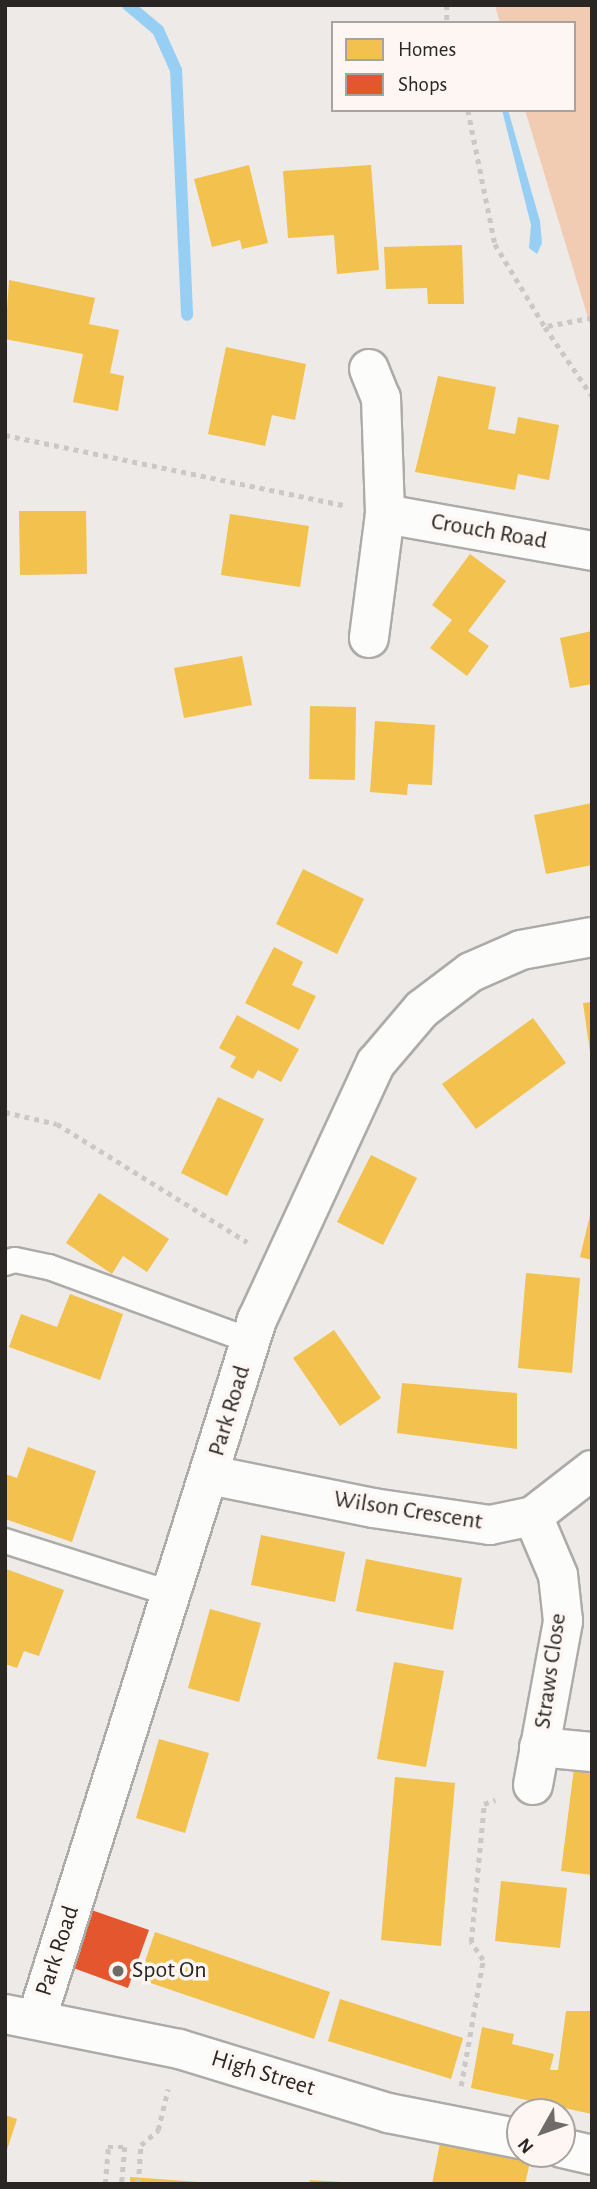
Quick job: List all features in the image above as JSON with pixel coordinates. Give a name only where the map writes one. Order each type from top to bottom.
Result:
[{"type":"street","points":[[369,369],[381,398],[385,514],[369,638]]},
{"type":"street","name":"Crouch Road","points":[[385,514],[592,551]]},
{"type":"street","name":"Park Road","points":[[21,2016],[172,1594],[251,1341],[283,1264],[376,1063],[422,1009],[471,972],[521,950],[592,937]]},
{"type":"street","name":"Wilson Crescent","points":[[211,1475],[373,1508],[490,1525],[533,1516],[592,1470]]},
{"type":"street","name":"Straws Close","points":[[533,1516],[558,1575],[564,1621],[533,1785]]},
{"type":"street","name":"Straws Close","points":[[539,1747],[592,1752]]},
{"type":"street","name":"High Street","points":[[21,2016],[179,2049],[388,2113],[506,2136]]},
{"type":"lane","points":[[5,1263],[15,1260],[49,1267],[251,1341]]},
{"type":"lane","points":[[5,1541],[172,1594]]},
{"type":"path","points":[[468,112],[495,244],[545,327],[592,396]]},
{"type":"path","points":[[545,327],[592,318]]},
{"type":"path","points":[[5,435],[385,514]]},
{"type":"path","points":[[5,1112],[57,1125],[283,1264]]},
{"type":"path","points":[[454,2124],[483,1960],[471,1942],[484,1804],[533,1785]]},
{"type":"path","points":[[138,2184],[141,2145],[158,2130],[179,2049]]},
{"type":"path","points":[[105,2184],[107,2147],[125,2147],[122,2184]]},
{"type":"shaded area","points":[[495,5],[592,5],[592,331],[526,112],[576,112],[576,21],[499,21]]},
{"type":"water","points":[[503,112],[509,112],[540,221],[542,243],[537,254],[529,248],[531,225]]},
{"type":"building: Homes","points":[[249,165],[268,243],[242,249],[240,240],[212,247],[194,179]]},
{"type":"building: Homes","points":[[371,165],[379,270],[337,274],[334,235],[288,238],[283,171]]},
{"type":"building: Homes","points":[[462,245],[464,304],[428,304],[427,288],[386,289],[384,247]]},
{"type":"building: Homes","points":[[9,280],[95,298],[89,324],[119,330],[110,373],[124,376],[118,411],[73,402],[83,354],[5,339]]},
{"type":"building: Homes","points":[[226,347],[306,364],[295,420],[272,415],[265,446],[208,434]]},
{"type":"building: Homes","points":[[438,376],[496,387],[488,429],[515,434],[518,417],[559,425],[549,480],[518,474],[515,490],[415,472]]},
{"type":"building: Homes","points":[[19,511],[86,511],[87,574],[20,575]]},
{"type":"building: Homes","points":[[230,514],[309,526],[300,587],[221,575]]},
{"type":"building: Homes","points":[[470,554],[506,581],[468,631],[489,646],[467,676],[430,648],[452,620],[432,605]]},
{"type":"building: Homes","points":[[592,631],[592,684],[570,688],[560,638]]},
{"type":"building: Homes","points":[[242,656],[252,705],[184,718],[174,668]]},
{"type":"building: Homes","points":[[310,706],[356,707],[355,780],[309,779]]},
{"type":"building: Homes","points":[[375,721],[435,725],[432,785],[408,784],[407,795],[370,792]]},
{"type":"building: Homes","points":[[592,803],[592,865],[546,874],[534,815]]},
{"type":"building: Homes","points":[[303,869],[364,899],[337,954],[276,924]]},
{"type":"building: Homes","points":[[274,947],[303,962],[292,985],[316,996],[299,1030],[245,1003]]},
{"type":"building: Homes","points":[[592,1002],[592,1052],[590,1052],[583,1003]]},
{"type":"building: Homes","points":[[237,1015],[299,1049],[281,1082],[258,1070],[253,1079],[230,1067],[236,1057],[219,1048]]},
{"type":"building: Homes","points":[[533,1018],[566,1063],[476,1129],[442,1084]]},
{"type":"building: Homes","points":[[218,1097],[264,1119],[227,1196],[181,1173]]},
{"type":"building: Homes","points":[[371,1155],[417,1178],[383,1245],[337,1222]]},
{"type":"building: Homes","points":[[99,1193],[169,1239],[147,1272],[123,1256],[112,1274],[66,1243]]},
{"type":"building: Homes","points":[[592,1211],[592,1260],[580,1257]]},
{"type":"building: Homes","points":[[526,1273],[580,1278],[572,1373],[518,1368]]},
{"type":"building: Homes","points":[[70,1294],[123,1314],[100,1380],[9,1347],[21,1314],[57,1327]]},
{"type":"building: Homes","points":[[334,1330],[381,1398],[340,1426],[293,1358]]},
{"type":"building: Homes","points":[[402,1383],[517,1393],[517,1449],[397,1433]]},
{"type":"building: Homes","points":[[28,1447],[96,1471],[72,1542],[5,1519],[5,1474],[17,1478]]},
{"type":"building: Homes","points":[[261,1535],[345,1552],[335,1602],[251,1585]]},
{"type":"building: Homes","points":[[366,1559],[462,1578],[453,1630],[356,1611]]},
{"type":"building: Homes","points":[[6,1569],[64,1590],[39,1656],[24,1651],[17,1668],[5,1664]]},
{"type":"building: Homes","points":[[210,1609],[261,1623],[239,1702],[188,1688]]},
{"type":"building: Homes","points":[[394,1662],[444,1671],[426,1767],[377,1759]]},
{"type":"building: Homes","points":[[159,1739],[209,1753],[185,1833],[136,1818]]},
{"type":"building: Homes","points":[[574,1768],[592,1770],[592,1875],[561,1871]]},
{"type":"building: Homes","points":[[395,1777],[455,1783],[441,1946],[381,1940]]},
{"type":"building: Homes","points":[[501,1881],[567,1888],[560,1948],[495,1941]]},
{"type":"building: Homes","points":[[155,1932],[330,1992],[314,2039],[139,1979]]},
{"type":"building: Homes","points":[[340,1999],[463,2038],[451,2079],[328,2041]]},
{"type":"building: Homes","points":[[566,2011],[592,2011],[592,2114],[576,2111],[576,2098],[518,2098],[471,2088],[482,2027],[514,2034],[512,2044],[554,2054],[550,2070],[558,2070]]},
{"type":"building: Homes","points":[[5,2115],[17,2119],[6,2153],[5,2153]]},
{"type":"building: Homes","points":[[440,2143],[506,2157],[506,2168],[529,2168],[525,2184],[432,2184]]},
{"type":"building: Homes","points":[[130,2177],[199,2182],[199,2184],[130,2184]]},
{"type":"building: Homes","points":[[310,2180],[342,2182],[342,2184],[309,2184]]},
{"type":"building: Shops","points":[[77,1905],[149,1930],[128,1988],[57,1962]]},
{"type":"waterway","points":[[128,5],[158,30],[176,70],[187,315]]},
{"type":"place","name":"Spot On","points":[[118,1971]]}]
